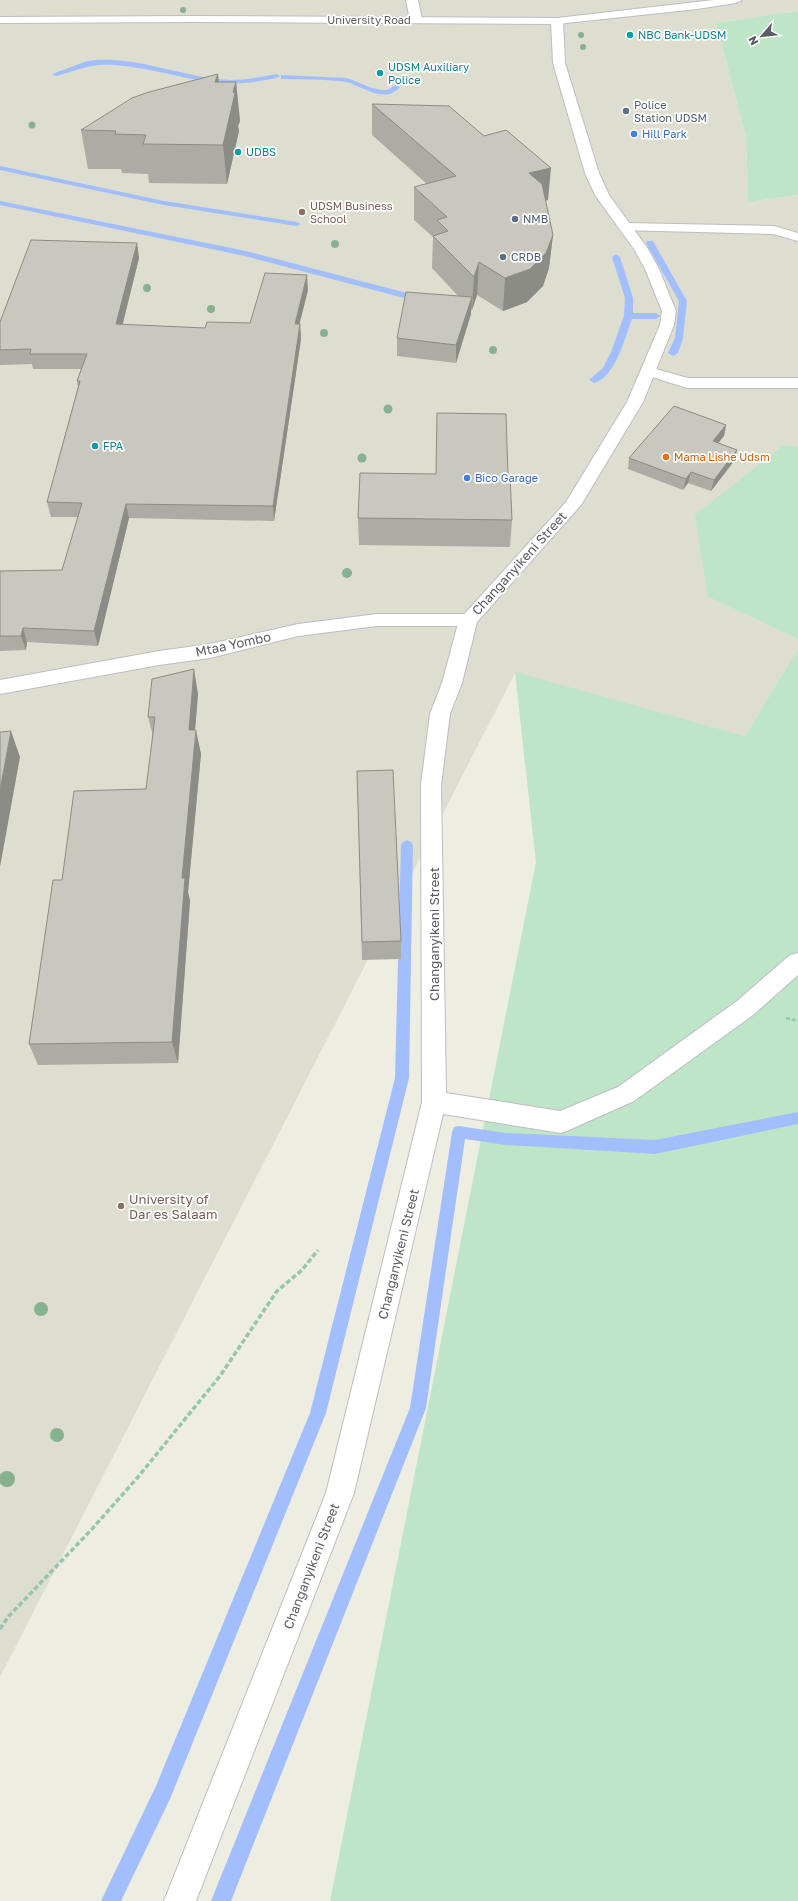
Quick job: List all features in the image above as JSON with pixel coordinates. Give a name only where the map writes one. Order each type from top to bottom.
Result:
[{"type":"street","points":[[412,0],[416,20]]},
{"type":"street","name":"University Road","points":[[0,20],[557,21],[736,0]]},
{"type":"street","name":"Changanyikeni Street","points":[[180,1901],[340,1493],[434,1102],[434,894],[431,785],[440,714],[452,683],[468,620],[572,505],[635,402],[667,325],[669,311],[645,256],[602,195],[592,173],[559,62],[557,21]]},
{"type":"street","points":[[626,227],[774,230],[798,237]]},
{"type":"street","points":[[649,369],[654,373],[687,383],[798,383]]},
{"type":"street","name":"Mtaa Yombo","points":[[0,687],[159,658],[210,651],[298,630],[377,620],[468,620]]},
{"type":"street","points":[[434,1102],[561,1122],[626,1094],[745,1008],[798,962]]},
{"type":"path","points":[[0,1629],[14,1611],[138,1478],[220,1376],[277,1292],[302,1270],[318,1250]]},
{"type":"shaded area","name":"University of Dar es Salaam","points":[[0,0],[798,0],[798,11],[716,23],[746,137],[748,202],[798,195],[798,446],[784,445],[708,597],[798,639],[798,649],[745,736],[515,673],[0,1677]]},
{"type":"green space","points":[[798,11],[798,195],[748,202],[746,137],[716,23]]},
{"type":"green space","points":[[784,445],[798,446],[798,639],[708,597],[695,515]]},
{"type":"green space","points":[[798,649],[798,1901],[330,1901],[536,862],[515,672],[745,736]]},
{"type":"building","points":[[218,74],[215,82],[236,82],[233,92],[235,93],[223,145],[143,144],[146,135],[115,134],[116,131],[81,130],[132,98],[149,92]]},
{"type":"building","points":[[372,104],[449,106],[484,136],[506,130],[551,168],[529,173],[542,184],[553,235],[546,253],[530,269],[505,278],[479,262],[474,277],[433,236],[448,231],[437,220],[447,217],[414,187],[456,176]]},
{"type":"building","points":[[31,240],[137,243],[116,324],[205,328],[207,322],[250,323],[265,273],[307,275],[295,324],[300,324],[273,506],[126,504],[94,631],[23,628],[21,636],[0,636],[0,571],[62,570],[82,503],[47,502],[80,381],[77,381],[87,354],[30,354],[31,349],[0,350],[0,322]]},
{"type":"building","points":[[406,292],[472,297],[456,345],[397,338]]},
{"type":"building","points":[[674,406],[726,425],[713,441],[737,450],[714,480],[691,472],[686,479],[629,458]]},
{"type":"building","points":[[437,413],[506,414],[508,475],[510,475],[512,520],[358,518],[360,473],[436,474]]},
{"type":"building","points":[[194,669],[189,730],[196,730],[182,878],[185,878],[172,1042],[29,1044],[53,880],[62,880],[74,791],[146,789],[155,717],[148,717],[152,679]]},
{"type":"building","points":[[11,731],[0,790],[0,732]]},
{"type":"building","points":[[393,770],[401,941],[362,942],[357,771]]},
{"type":"waterway","points":[[56,74],[91,63],[114,63],[230,82],[253,81],[276,76]]},
{"type":"waterway","points":[[284,77],[347,80],[370,90],[382,92],[389,92],[396,87]]},
{"type":"waterway","points":[[0,168],[164,203],[297,224]]},
{"type":"waterway","points":[[0,203],[246,254],[423,300]]},
{"type":"waterway","points":[[650,243],[683,301],[679,338],[673,353]]},
{"type":"waterway","points":[[616,257],[629,298],[628,316]]},
{"type":"waterway","points":[[594,380],[607,369],[616,352],[628,316]]},
{"type":"waterway","points":[[628,316],[656,316]]},
{"type":"waterway","points":[[111,1901],[163,1792],[318,1413],[402,1078],[407,845]]},
{"type":"waterway","points":[[221,1901],[418,1408],[459,1132],[506,1139],[655,1147],[798,1118]]},
{"type":"place","name":"NBC Bank-UDSM","points":[[630,35]]},
{"type":"place","name":"UDSM Auxiliary Police","points":[[380,73]]},
{"type":"place","name":"Police Station UDSM","points":[[626,111]]},
{"type":"place","name":"Hill Park","points":[[634,134]]},
{"type":"place","name":"UDBS","points":[[238,152]]},
{"type":"place","name":"UDSM Business School","points":[[302,212]]},
{"type":"place","name":"NMB","points":[[515,219]]},
{"type":"place","name":"CRDB","points":[[503,257]]},
{"type":"place","name":"FPA","points":[[95,446]]},
{"type":"place","name":"Mama Lishe Udsm","points":[[666,457]]},
{"type":"place","name":"Bico Garage","points":[[467,478]]},
{"type":"place","name":"University of Dar es Salaam","points":[[121,1206]]}]
